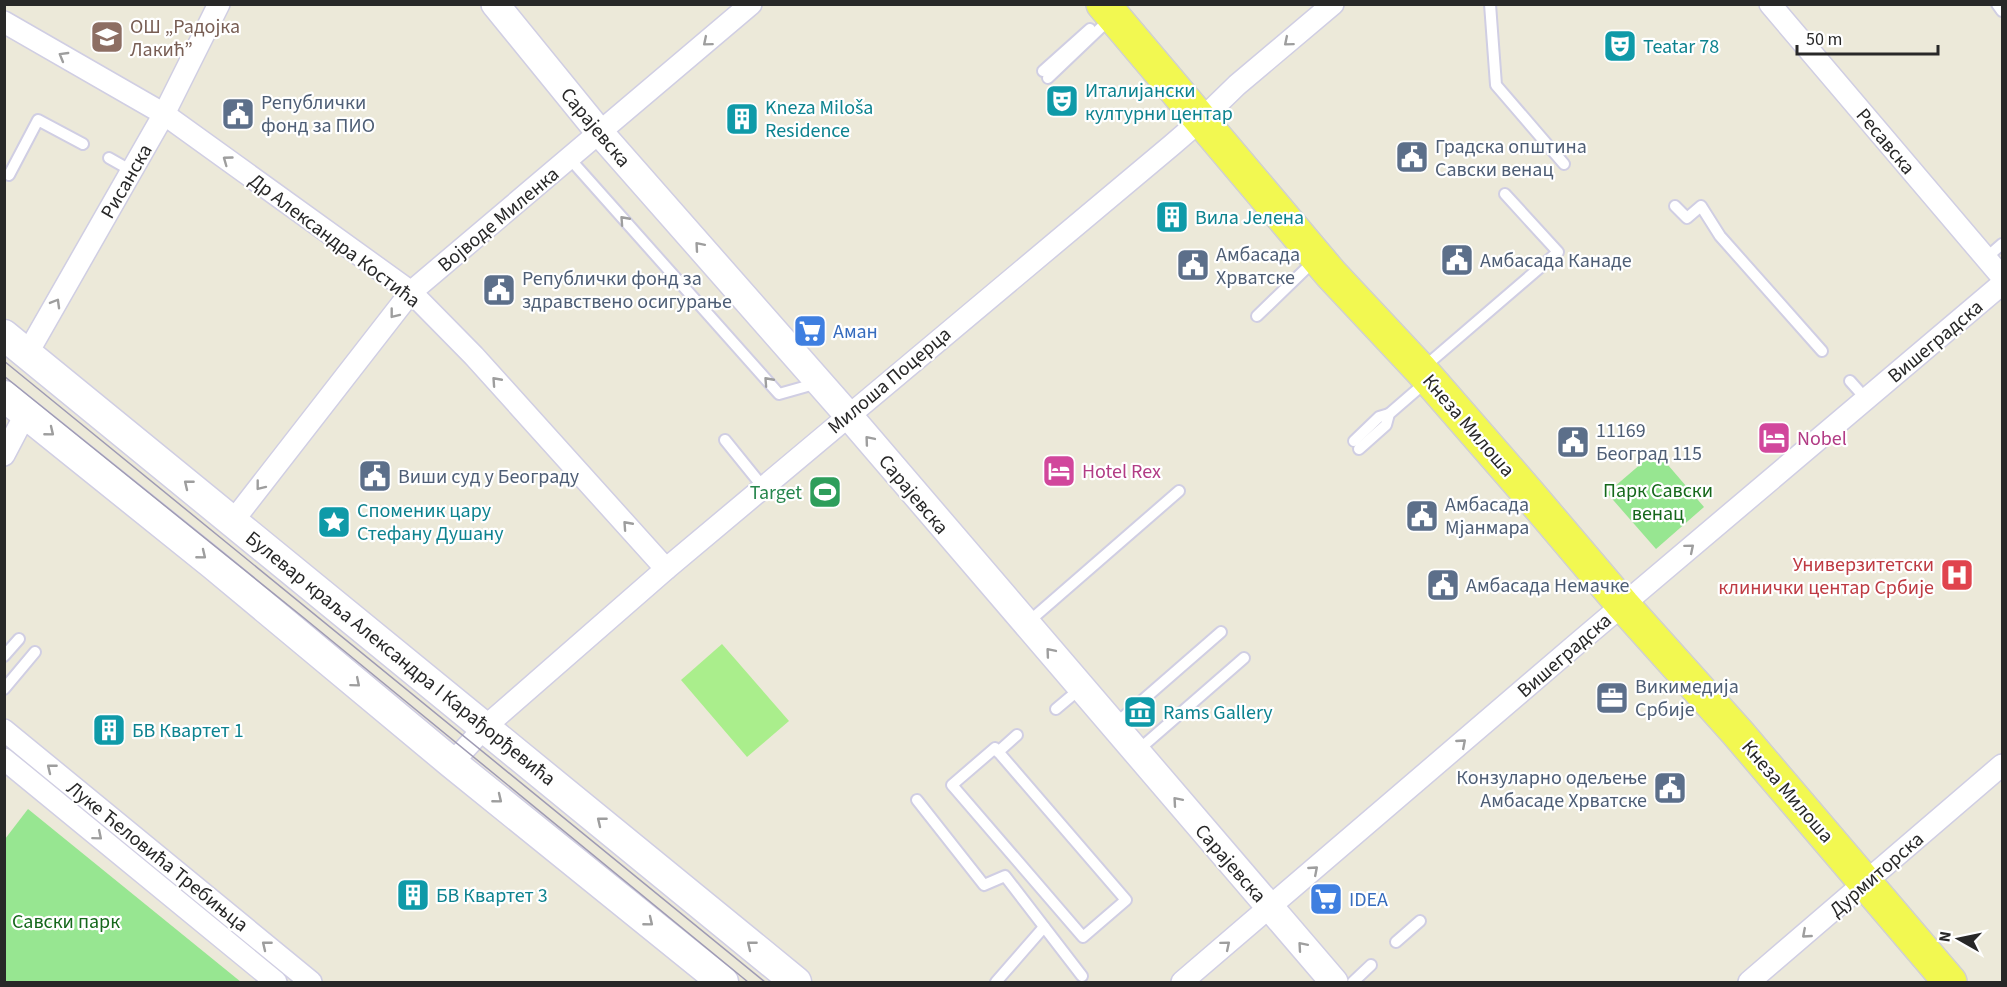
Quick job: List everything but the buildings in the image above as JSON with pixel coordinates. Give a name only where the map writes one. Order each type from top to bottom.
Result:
[{"type":"main road","name":"Кнеза Милоша","points":[[1108,11],[1317,257],[1425,375],[1623,605],[1737,732],[1950,982]]},
{"type":"main road","name":"Булевар краља Александра I Карађорђевића","points":[[16,344],[796,982]]},
{"type":"main road","points":[[15,404],[723,982]]},
{"type":"street","name":"Рисанска","points":[[16,344],[132,171],[164,114],[219,4]]},
{"type":"street","name":"Сарајевска","points":[[495,4],[600,134],[848,415],[1334,982]]},
{"type":"street","name":"Војводе Миленка","points":[[233,521],[411,292],[751,4]]},
{"type":"street","name":"Милоша Поцерца","points":[[452,763],[485,727],[666,569],[1201,120],[1237,85],[1333,4]]},
{"type":"street","name":"Ресавска","points":[[1770,4],[2002,277]]},
{"type":"street","name":"Др Александра Костића","points":[[6,28],[164,114],[411,292],[478,351],[595,479],[666,569]]},
{"type":"street","name":"Вишеградска","points":[[1185,982],[1623,605],[2002,284]]},
{"type":"street","points":[[4,455],[15,404]]},
{"type":"street","name":"Луке Ћеловића Требињца","points":[[4,730],[311,982]]},
{"type":"street","name":"Луке Ћеловића Требињца","points":[[4,759],[276,982]]},
{"type":"street","name":"Дурмиторска","points":[[1749,982],[2002,765]]},
{"type":"lane","points":[[1491,4],[1496,85],[1564,164]]},
{"type":"lane","points":[[1997,4],[2002,11]]},
{"type":"lane","points":[[1046,75],[1108,11]]},
{"type":"lane","points":[[9,175],[38,120],[83,144]]},
{"type":"lane","points":[[109,158],[132,171]]},
{"type":"lane","points":[[570,159],[779,394],[819,383]]},
{"type":"lane","points":[[1357,445],[1379,417],[1389,414],[1425,375],[1558,252],[1505,194]]},
{"type":"lane","points":[[1675,206],[1686,218],[1701,206],[1720,236],[1822,351]]},
{"type":"lane","points":[[1986,258],[2002,244]]},
{"type":"lane","points":[[1257,316],[1317,257]]},
{"type":"lane","points":[[1850,381],[1866,399]]},
{"type":"lane","points":[[725,440],[763,487]]},
{"type":"lane","points":[[1026,624],[1179,491]]},
{"type":"lane","points":[[1113,726],[1221,632]]},
{"type":"lane","points":[[4,656],[19,639]]},
{"type":"lane","points":[[4,689],[34,652]]},
{"type":"lane","points":[[1136,753],[1244,658]]},
{"type":"lane","points":[[1054,707],[1079,686]]},
{"type":"lane","points":[[1000,754],[1019,737]]},
{"type":"lane","points":[[995,748],[1000,754],[1126,900],[1083,937],[952,785],[995,748]]},
{"type":"lane","points":[[917,800],[984,885],[1005,876],[1082,976]]},
{"type":"lane","points":[[1396,942],[1420,921]]},
{"type":"lane","points":[[996,982],[1044,927]]},
{"type":"lane","points":[[1353,982],[1371,965]]},
{"type":"green space","name":"Парк Савски венац","points":[[1656,451],[1704,507],[1656,549],[1607,493]]},
{"type":"green space","points":[[722,644],[789,721],[747,757],[681,680]]},
{"type":"green space","name":"Савски парк","points":[[28,809],[241,982],[5,982],[5,839]]},
{"type":"tram line","points":[[4,361],[765,982]]},
{"type":"tram line","points":[[4,376],[304,618],[748,982]]},
{"type":"place","name":"ОШ „Радојка Лакић”","points":[[107,37]]},
{"type":"place","name":"Teatar 78","points":[[1620,46]]},
{"type":"place","name":"Италијански културни центар","points":[[1062,101]]},
{"type":"place","name":"Републички фонд за ПИО","points":[[238,114]]},
{"type":"place","name":"Kneza Miloša Residence","points":[[742,119]]},
{"type":"place","name":"Градска општина Савски венац","points":[[1412,157]]},
{"type":"place","name":"Вила Јелена","points":[[1172,217]]},
{"type":"place","name":"Амбасада Канаде","points":[[1457,260]]},
{"type":"place","name":"Амбасада Хрватске","points":[[1193,265]]},
{"type":"place","name":"Републички фонд за здравствено осигурање","points":[[499,290]]},
{"type":"place","name":"Аман","points":[[810,331]]},
{"type":"place","name":"Nobel","points":[[1774,438]]},
{"type":"place","name":"11169 Београд 115","points":[[1573,442]]},
{"type":"place","name":"Hotel Rex","points":[[1059,471]]},
{"type":"place","name":"Виши суд у Београду","points":[[375,476]]},
{"type":"place","name":"Target","points":[[825,492]]},
{"type":"place","name":"Амбасада Мјанмара","points":[[1422,516]]},
{"type":"place","name":"Споменик цару Стефану Душану","points":[[334,522]]},
{"type":"place","name":"Универзитетски клинички центар Србије","points":[[1957,575]]},
{"type":"place","name":"Амбасада Немачке","points":[[1443,585]]},
{"type":"place","name":"Викимедија Србије","points":[[1612,698]]},
{"type":"place","name":"Rams Gallery","points":[[1140,712]]},
{"type":"place","name":"БВ Квартет 1","points":[[109,730]]},
{"type":"place","name":"Конзуларно одељење Амбасаде Хрватске","points":[[1670,788]]},
{"type":"place","name":"БВ Квартет 3","points":[[413,895]]},
{"type":"place","name":"IDEA","points":[[1326,899]]}]
